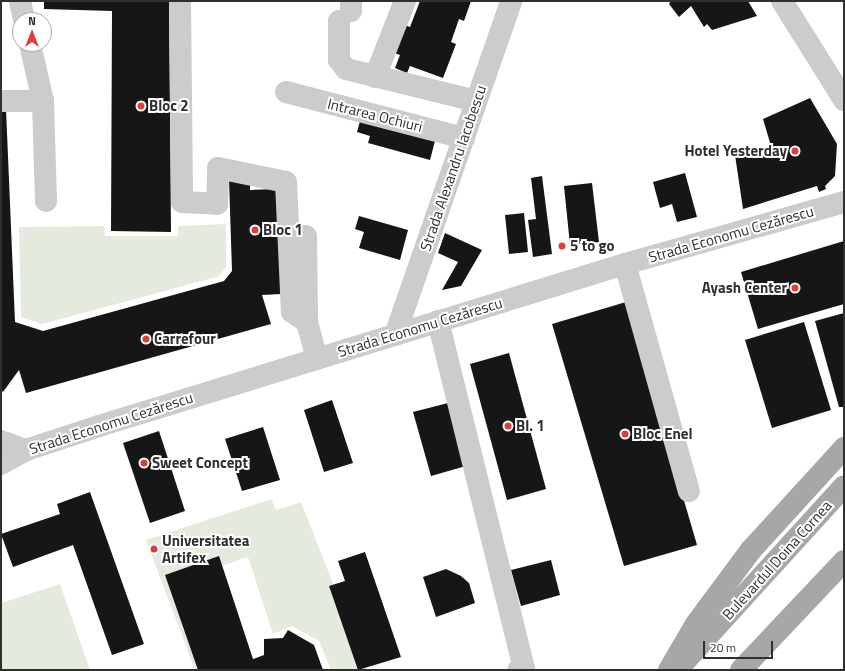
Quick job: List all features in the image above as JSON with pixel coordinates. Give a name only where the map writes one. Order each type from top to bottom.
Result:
[{"type":"main road","name":"Bulevardul Doina Cornea","points":[[669,670],[696,624],[751,550],[844,448]]},
{"type":"main road","name":"Bulevardul Doina Cornea","points":[[677,670],[844,486]]},
{"type":"main road","points":[[741,670],[844,561]]},
{"type":"street","points":[[20,1],[22,12]]},
{"type":"street","points":[[180,1],[182,202],[217,204],[218,168],[286,182],[292,312],[307,322]]},
{"type":"street","points":[[375,77],[405,1]]},
{"type":"street","name":"Strada Alexandru Iacobescu","points":[[395,334],[511,1]]},
{"type":"street","points":[[782,1],[844,100]]},
{"type":"street","points":[[347,11],[339,60],[346,70],[476,101]]},
{"type":"street","points":[[32,52],[43,101],[46,201]]},
{"type":"street","name":"Intrarea Ochiuri","points":[[286,92],[464,138]]},
{"type":"street","points":[[1,101],[43,101]]},
{"type":"street","name":"Strada Economu Cezărescu","points":[[1,464],[26,450],[317,358],[625,264],[844,202]]},
{"type":"street","points":[[306,236],[307,322],[317,358]]},
{"type":"street","points":[[625,264],[689,492]]},
{"type":"street","points":[[438,321],[524,668],[518,670]]},
{"type":"street","points":[[1,441],[26,450]]},
{"type":"shaded area","points":[[226,224],[226,268],[217,277],[42,324],[21,317],[19,227],[104,226],[105,236],[178,236],[178,226]]},
{"type":"shaded area","points":[[271,499],[276,510],[301,502],[367,670],[331,670],[319,641],[292,626],[273,634],[248,557],[177,581],[209,670],[195,670],[146,540]]},
{"type":"shaded area","points":[[60,584],[90,670],[1,670],[1,603]]},
{"type":"building","name":"Bloc 2","points":[[44,1],[169,1],[171,232],[111,231],[112,11],[44,9]]},
{"type":"building","points":[[420,1],[471,1],[464,21],[459,19],[451,42],[456,44],[443,78],[410,66],[407,73],[395,68],[400,55],[394,53],[405,25],[410,27]]},
{"type":"building","points":[[671,1],[748,1],[757,16],[712,30],[707,24],[704,27],[691,6],[679,17],[669,4]]},
{"type":"building","name":"Hotel Yesterday","points":[[810,98],[837,144],[835,176],[825,186],[826,189],[819,192],[817,186],[743,209],[735,155],[771,146],[763,119]]},
{"type":"building","name":"Bloc 1","points":[[1,109],[6,109],[15,322],[43,331],[224,281],[232,271],[229,180],[250,180],[250,190],[278,189],[281,294],[262,295],[271,324],[26,393],[19,370],[3,392],[1,390]]},
{"type":"building","points":[[360,121],[435,141],[430,160],[368,143],[370,136],[357,132]]},
{"type":"building","points":[[685,173],[697,217],[677,222],[672,204],[660,208],[653,182]]},
{"type":"building","points":[[542,176],[552,254],[533,257],[528,220],[536,219],[531,178]]},
{"type":"building","points":[[592,183],[599,242],[570,245],[564,186]]},
{"type":"building","points":[[524,213],[528,252],[509,254],[505,215]]},
{"type":"building","points":[[359,216],[408,230],[400,260],[359,248],[364,232],[355,229]]},
{"type":"building","points":[[445,233],[482,250],[461,286],[442,290],[458,262],[438,253]]},
{"type":"building","name":"Ayash Center","points":[[844,241],[844,304],[758,329],[741,272]]},
{"type":"building","name":"Bloc Enel","points":[[626,302],[697,545],[624,566],[552,324]]},
{"type":"building","points":[[844,313],[844,407],[839,407],[815,321]]},
{"type":"building","points":[[804,322],[831,410],[772,428],[745,340]]},
{"type":"building","name":"Bl. 1","points":[[509,353],[546,489],[507,500],[470,364]]},
{"type":"building","points":[[332,400],[353,463],[324,472],[304,410]]},
{"type":"building","points":[[448,403],[466,466],[431,476],[413,412]]},
{"type":"building","points":[[263,427],[280,480],[242,491],[225,439]]},
{"type":"building","points":[[159,431],[185,511],[150,523],[123,443]]},
{"type":"building","points":[[90,492],[144,644],[112,655],[73,545],[13,567],[1,534],[60,514],[57,504]]},
{"type":"building","points":[[365,552],[401,657],[358,670],[329,586],[345,581],[338,561]]},
{"type":"building","points":[[219,556],[253,659],[264,655],[264,639],[283,638],[288,630],[314,645],[323,670],[198,670],[165,575]]},
{"type":"building","points":[[551,560],[560,595],[521,606],[511,570]]},
{"type":"building","points":[[446,569],[461,576],[469,583],[475,603],[436,617],[423,577]]},
{"type":"place","name":"Bloc 2","points":[[141,106]]},
{"type":"place","name":"Hotel Yesterday","points":[[795,151]]},
{"type":"place","name":"Bloc 1","points":[[255,230]]},
{"type":"place","name":"5 to go","points":[[562,246]]},
{"type":"place","name":"Ayash Center","points":[[795,288]]},
{"type":"place","name":"Carrefour","points":[[146,339]]},
{"type":"place","name":"Bl. 1","points":[[508,426]]},
{"type":"place","name":"Bloc Enel","points":[[625,434]]},
{"type":"place","name":"Sweet Concept","points":[[144,463]]},
{"type":"place","name":"Universitatea Artifex","points":[[154,549]]}]
